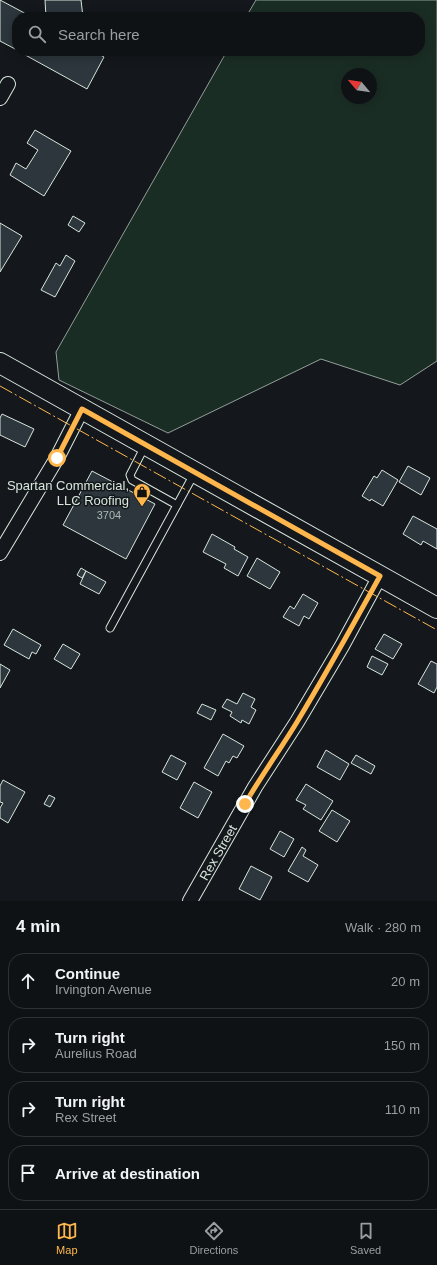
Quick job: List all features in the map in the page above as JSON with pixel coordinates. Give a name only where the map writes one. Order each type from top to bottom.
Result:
[{"type":"street","points":[[0,98],[8,84]]},
{"type":"street","points":[[0,363],[437,608]]},
{"type":"street","points":[[0,553],[57,458],[82,409]]},
{"type":"street","name":"Rex Street","points":[[190,901],[255,787],[297,722],[342,646],[380,576]]},
{"type":"lane","points":[[146,444],[130,475],[132,480],[177,505]]},
{"type":"lane","points":[[110,628],[196,472]]},
{"type":"green space","points":[[256,0],[437,0],[437,361],[400,385],[321,359],[168,433],[59,380],[56,352],[224,56],[425,56],[425,12],[249,12]]},
{"type":"building","points":[[0,0],[23,12],[12,12],[12,47],[0,41]]},
{"type":"building","points":[[45,0],[81,0],[82,12],[46,12]]},
{"type":"building","points":[[27,56],[104,57],[87,89]]},
{"type":"building","points":[[35,130],[71,151],[44,196],[10,175],[16,163],[26,169],[38,150],[27,143]]},
{"type":"building","points":[[73,216],[85,223],[79,232],[68,225]]},
{"type":"building","points":[[0,223],[22,236],[0,272]]},
{"type":"building","points":[[66,255],[75,261],[55,297],[41,290],[56,263],[60,266]]},
{"type":"building","points":[[2,414],[34,429],[25,447],[0,435],[0,418]]},
{"type":"building","points":[[408,466],[430,478],[421,495],[399,482]]},
{"type":"building","points":[[382,470],[398,480],[383,506],[362,496],[374,476],[377,478]]},
{"type":"building","points":[[92,471],[155,504],[126,559],[63,525]]},
{"type":"building","points":[[413,516],[437,529],[437,549],[423,541],[421,545],[403,534]]},
{"type":"building","points":[[212,534],[235,547],[234,549],[248,557],[238,576],[224,568],[226,564],[203,552]]},
{"type":"building","points":[[257,558],[280,572],[270,589],[247,576]]},
{"type":"building","points":[[81,568],[86,571],[82,578],[77,575]]},
{"type":"building","points":[[86,571],[106,582],[99,594],[80,584]]},
{"type":"building","points":[[303,594],[318,603],[309,619],[304,616],[299,626],[283,617],[290,606],[294,609]]},
{"type":"building","points":[[13,629],[41,645],[36,654],[32,652],[29,659],[4,645]]},
{"type":"building","points":[[384,634],[402,644],[393,659],[375,649]]},
{"type":"building","points":[[63,644],[80,654],[71,669],[54,659]]},
{"type":"building","points":[[372,656],[388,664],[382,675],[367,667]]},
{"type":"building","points":[[431,661],[437,664],[437,687],[434,693],[418,684]]},
{"type":"building","points":[[0,664],[10,670],[0,688]]},
{"type":"building","points":[[243,693],[255,699],[251,707],[256,710],[249,724],[242,720],[241,723],[230,716],[232,712],[222,707],[227,699],[237,704]]},
{"type":"building","points":[[202,704],[216,710],[211,720],[197,713]]},
{"type":"building","points":[[223,734],[244,746],[237,758],[233,756],[229,763],[226,761],[218,776],[204,768]]},
{"type":"building","points":[[326,750],[349,764],[340,780],[317,767]]},
{"type":"building","points":[[171,755],[186,763],[177,780],[162,772]]},
{"type":"building","points":[[356,755],[375,766],[371,774],[351,763]]},
{"type":"building","points":[[3,780],[25,792],[8,823],[0,818],[0,808],[3,803],[0,802],[0,786]]},
{"type":"building","points":[[194,782],[212,792],[198,818],[180,808]]},
{"type":"building","points":[[306,784],[333,801],[321,820],[303,809],[306,805],[296,800]]},
{"type":"building","points":[[49,795],[55,798],[50,807],[44,804]]},
{"type":"building","points":[[332,810],[350,821],[337,842],[319,831]]},
{"type":"building","points":[[280,831],[294,839],[284,857],[270,849]]},
{"type":"building","points":[[302,847],[306,850],[303,856],[318,865],[308,882],[288,871]]},
{"type":"building","points":[[251,866],[272,877],[260,900],[239,889]]},
{"type":"power","points":[[0,386],[437,630]]},
{"type":"place","name":"Spartan Commercial, LLC Roofing","points":[[142,507]]},
{"type":"route","points":[[57,458],[82,409],[380,576],[342,646],[297,722],[245,804]]}]
